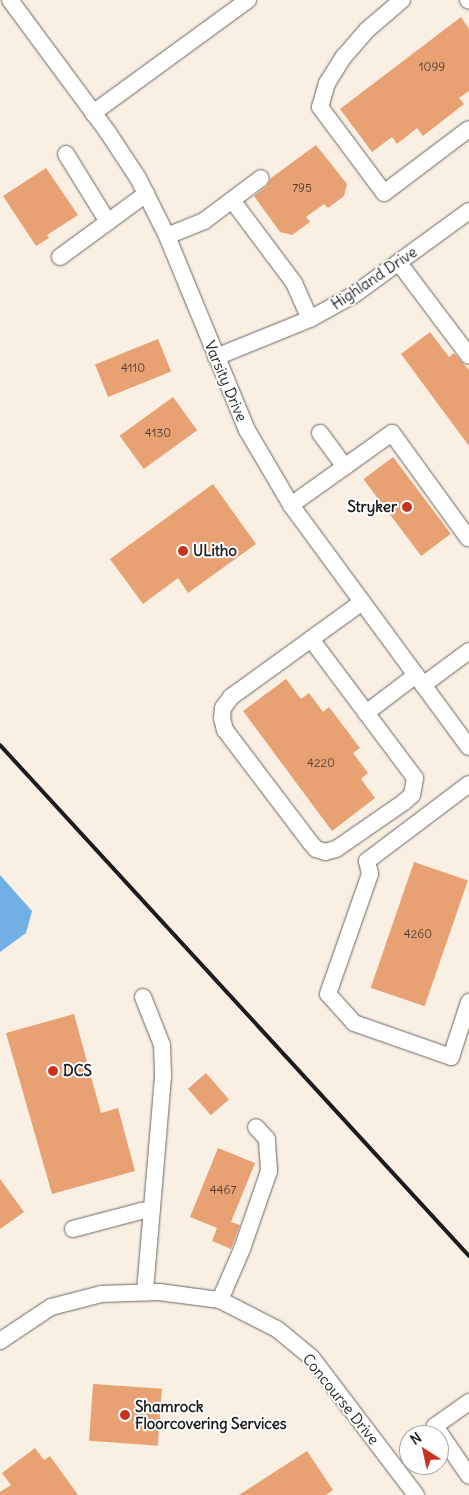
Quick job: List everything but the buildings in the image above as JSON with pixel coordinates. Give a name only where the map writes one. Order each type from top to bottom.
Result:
[{"type":"street","name":"Varsity Drive","points":[[10,0],[138,178],[167,236],[247,430],[291,505],[469,747]]},
{"type":"street","points":[[93,113],[248,0]]},
{"type":"street","points":[[402,0],[366,30],[344,56],[328,83],[320,107],[384,193],[469,130]]},
{"type":"street","points":[[66,154],[108,222]]},
{"type":"street","points":[[167,236],[204,221],[261,178]]},
{"type":"street","points":[[60,257],[146,194]]},
{"type":"street","points":[[232,200],[294,283],[310,319]]},
{"type":"street","name":"Highland Drive","points":[[216,357],[310,319],[355,294],[469,211]]},
{"type":"street","points":[[399,263],[469,356]]},
{"type":"street","points":[[320,433],[345,467]]},
{"type":"street","points":[[291,505],[392,433],[468,538]]},
{"type":"street","points":[[311,639],[415,778],[414,790],[404,802],[336,849],[325,852],[316,850],[225,730],[222,718],[223,708],[231,697],[362,602]]},
{"type":"street","points":[[366,713],[469,651]]},
{"type":"street","points":[[469,784],[367,861],[370,874],[328,994],[354,1023],[451,1057],[469,1002]]},
{"type":"street","points":[[143,997],[162,1045],[163,1076],[146,1292]]},
{"type":"street","points":[[220,1300],[242,1249],[269,1171],[267,1139],[256,1128]]},
{"type":"street","points":[[73,1229],[141,1211],[152,1210]]},
{"type":"street","name":"Concourse Drive","points":[[0,1341],[50,1307],[100,1294],[159,1292],[220,1300],[277,1329],[312,1358],[416,1495]]},
{"type":"street","points":[[469,1402],[436,1426],[469,1476]]},
{"type":"water","points":[[0,875],[32,911],[26,933],[0,952]]},
{"type":"railway","points":[[0,745],[469,1256]]},
{"type":"place","name":"Stryker","points":[[407,507]]},
{"type":"place","name":"ULitho","points":[[183,551]]},
{"type":"place","name":"DCS","points":[[53,1071]]},
{"type":"place","name":"Shamrock Floorcovering Services","points":[[125,1415]]}]
